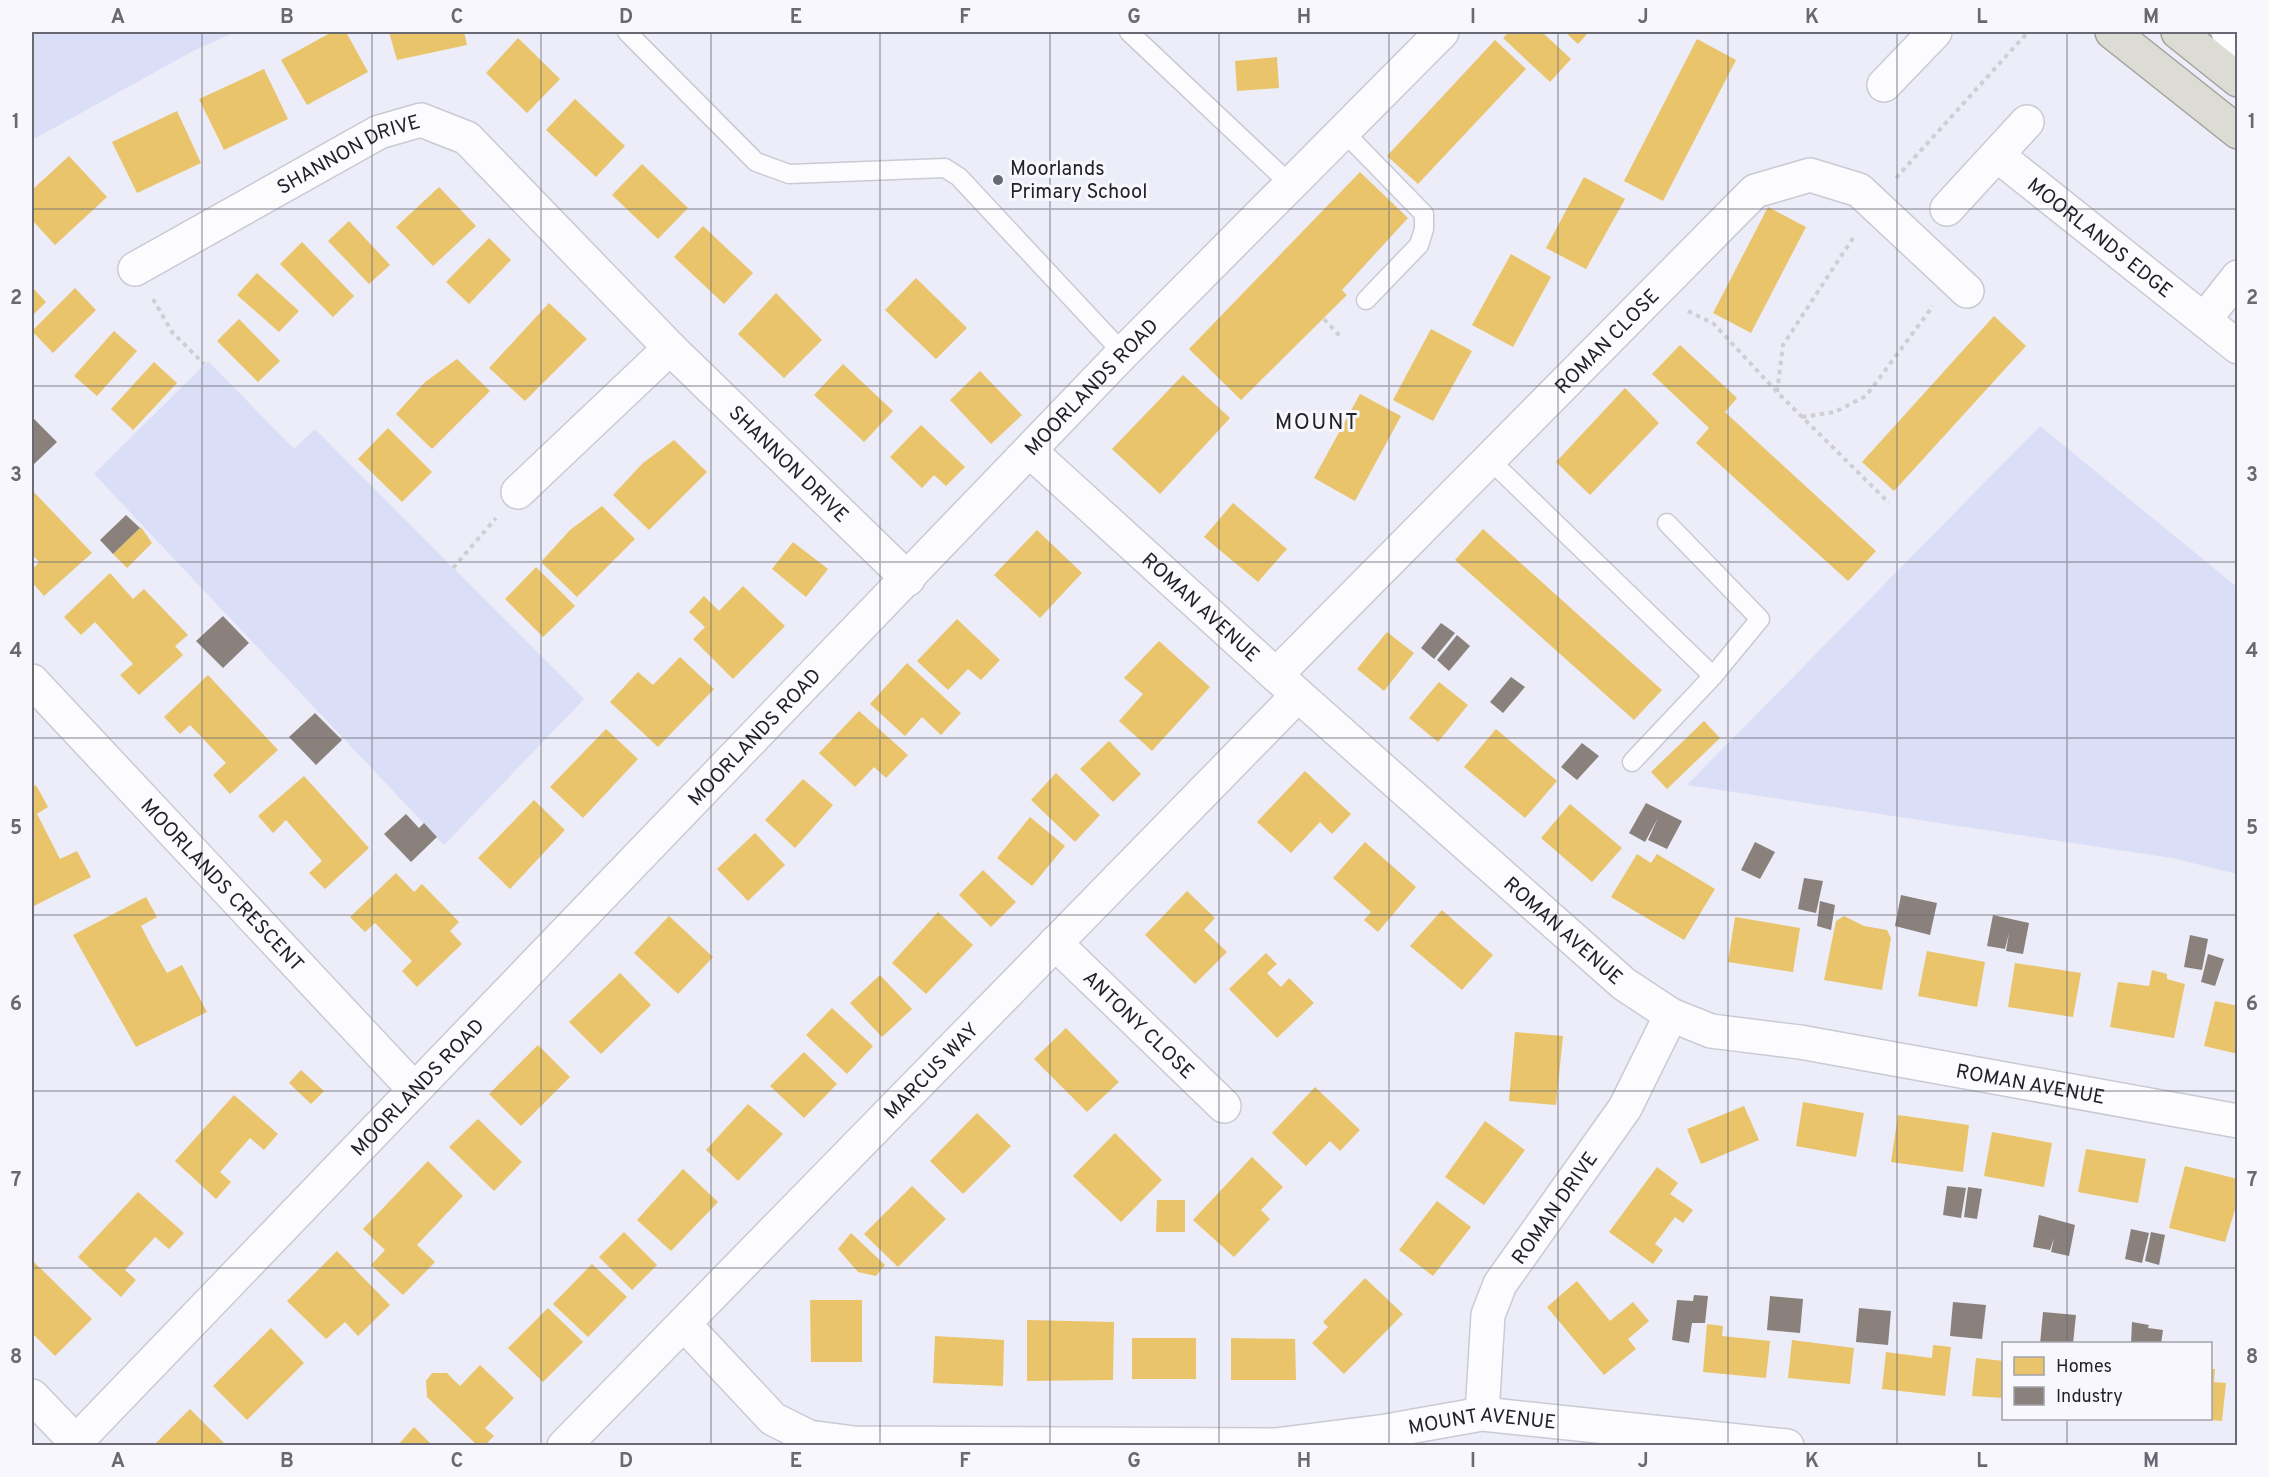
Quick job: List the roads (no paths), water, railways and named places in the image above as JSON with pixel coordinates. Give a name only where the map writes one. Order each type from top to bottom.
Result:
[{"type":"highway","points":[[2112,32],[2238,132]]},
{"type":"highway","points":[[2178,32],[2238,80]]},
{"type":"street","name":"MOORLANDS ROAD","points":[[74,1444],[1031,452],[1123,353],[1442,32]]},
{"type":"street","points":[[1884,85],[1935,32]]},
{"type":"street","points":[[2228,32],[2238,40]]},
{"type":"street","name":"SHANNON DRIVE","points":[[135,269],[379,132],[422,120],[467,138],[670,348],[908,579]]},
{"type":"street","points":[[1947,209],[2027,122]]},
{"type":"street","name":"MOORLANDS EDGE","points":[[1997,155],[2238,347]]},
{"type":"street","name":"ROMAN CLOSE","points":[[1287,685],[1490,460],[1755,191],[1810,175],[1859,190],[1960,285]]},
{"type":"street","points":[[2204,320],[2238,277]]},
{"type":"street","points":[[518,492],[670,348]]},
{"type":"street","name":"ROMAN AVENUE","points":[[1031,452],[1287,685],[1624,984],[1671,1015],[1711,1031],[1812,1044],[2238,1121]]},
{"type":"street","name":"MOORLANDS CRESCENT","points":[[32,681],[414,1089]]},
{"type":"street","name":"MARCUS WAY","points":[[564,1446],[1055,943],[1287,685]]},
{"type":"street","name":"ANTONY CLOSE","points":[[1055,943],[1224,1106]]},
{"type":"street","name":"ROMAN DRIVE","points":[[1482,1414],[1488,1315],[1500,1284],[1625,1108],[1671,1015]]},
{"type":"street","name":"MOUNT AVENUE","points":[[684,1324],[773,1419],[809,1437],[854,1443],[1275,1445],[1386,1438],[1482,1414],[1787,1446]]},
{"type":"street","points":[[32,1396],[74,1444]]},
{"type":"lane","points":[[627,32],[756,162],[776,171],[789,174],[924,167],[945,168],[959,177],[1123,353]]},
{"type":"lane","points":[[1129,32],[1290,184]]},
{"type":"lane","points":[[1343,131],[1424,214],[1424,228],[1419,245],[1366,300]]},
{"type":"lane","points":[[1490,460],[1713,676]]},
{"type":"lane","points":[[1632,762],[1713,676],[1760,619],[1667,523]]},
{"type":"place","name":"Moorlands Primary School","points":[[998,180]]},
{"type":"district","name":"MOUNT","points":[[1317,421]]}]
